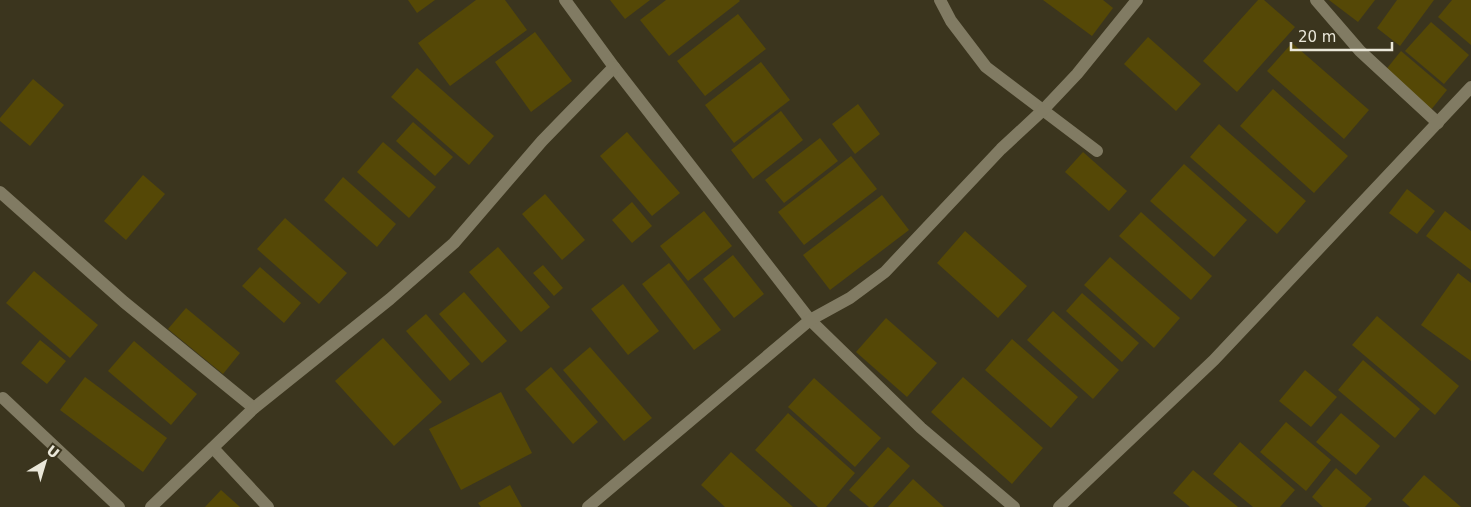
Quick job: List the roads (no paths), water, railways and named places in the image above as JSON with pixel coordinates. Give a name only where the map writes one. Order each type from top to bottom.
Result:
[{"type":"street","points":[[565,0],[614,68],[810,320],[921,428],[1014,507]]},
{"type":"street","points":[[940,0],[951,21],[986,67],[1097,151]]},
{"type":"street","points":[[588,507],[810,320],[850,298],[885,272],[1001,149],[1043,110],[1077,74],[1137,0]]},
{"type":"street","points":[[1316,0],[1360,51],[1438,123]]},
{"type":"street","points":[[151,507],[254,408],[390,299],[454,243],[529,155],[614,68]]},
{"type":"street","points":[[1059,507],[1214,360],[1471,87]]},
{"type":"street","points":[[0,192],[124,302],[254,408]]},
{"type":"street","points":[[3,398],[119,507]]},
{"type":"street","points":[[213,448],[268,507]]}]
